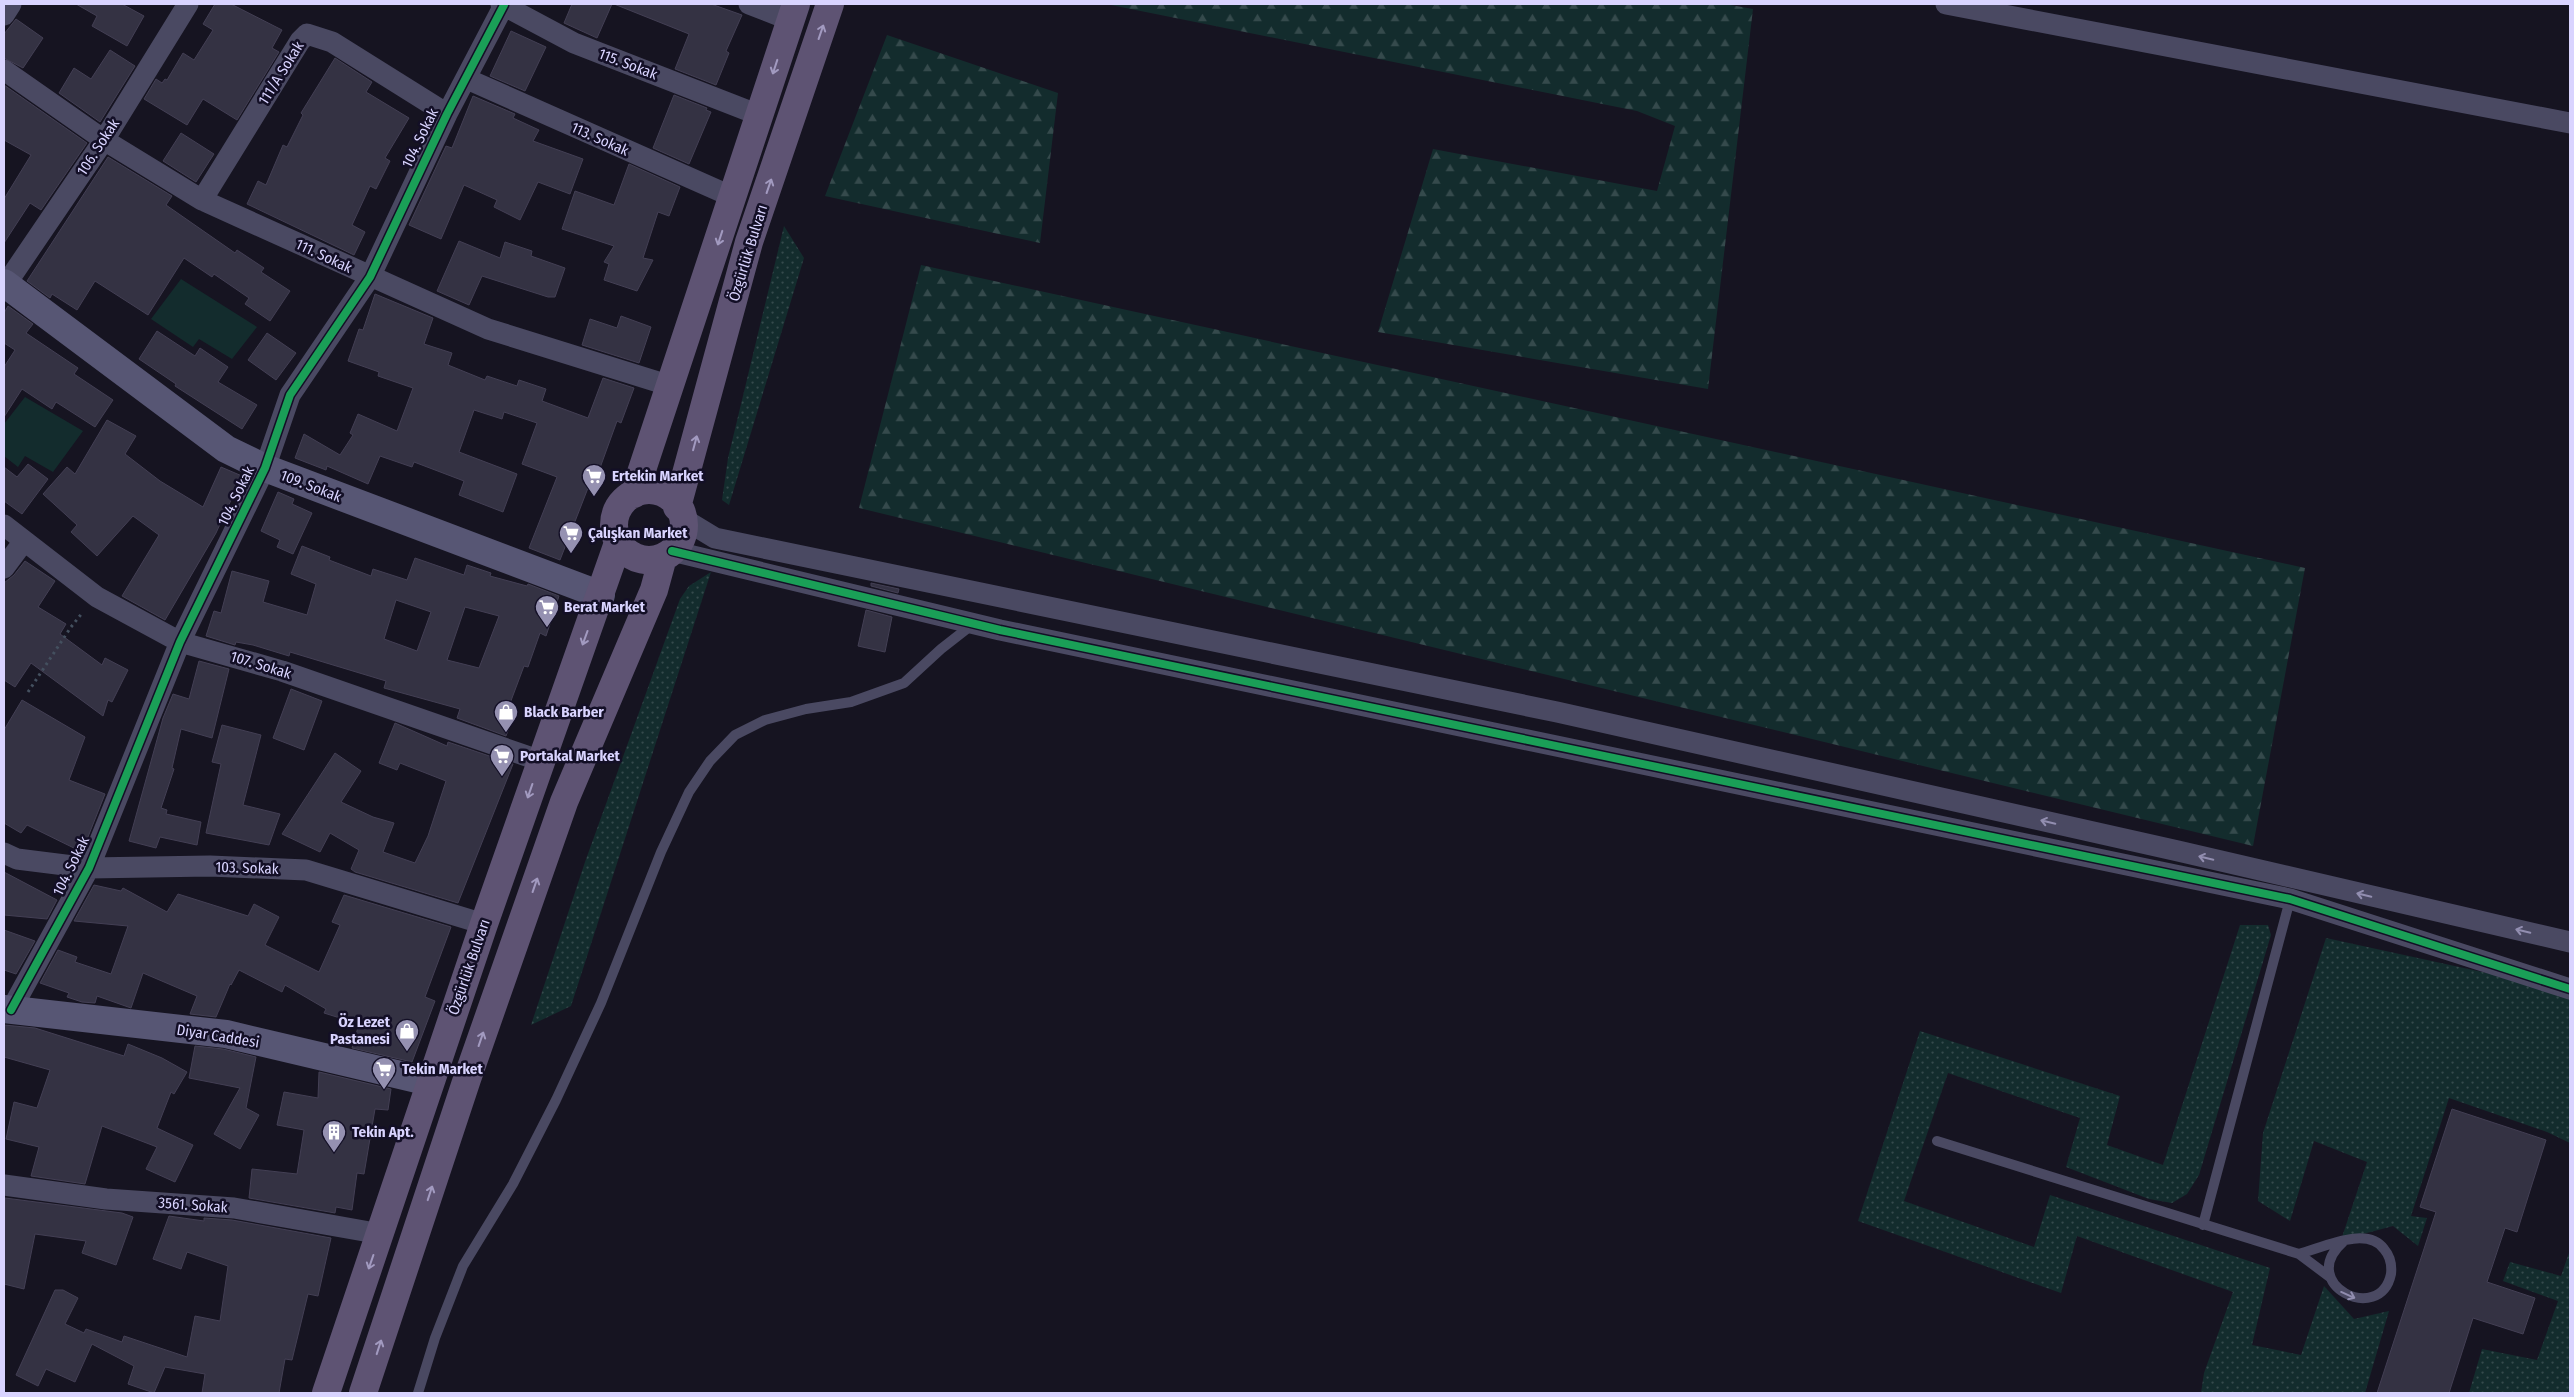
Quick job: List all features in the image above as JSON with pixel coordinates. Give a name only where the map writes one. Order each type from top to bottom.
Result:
[{"type":"main road","name":"Özgürlük Bulvarı","points":[[680,512],[749,242],[830,4]]},
{"type":"main road","name":"Özgürlük Bulvarı","points":[[634,494],[793,12]]},
{"type":"main road","points":[[363,1393],[467,1079],[564,802],[668,554],[682,535],[680,512],[663,494],[653,491],[634,494],[624,500],[616,515],[614,532],[618,543],[633,556],[643,560],[668,554]]},
{"type":"main road","name":"Özgürlük Bulvarı","points":[[326,1393],[484,924],[618,543]]},
{"type":"street","points":[[4,15],[11,4]]},
{"type":"street","name":"106. Sokak","points":[[4,285],[104,140],[188,4]]},
{"type":"street","points":[[749,4],[793,12]]},
{"type":"street","points":[[1946,4],[2570,124]]},
{"type":"street","name":"104. Sokak","points":[[7,1010],[89,868],[180,642],[265,468],[290,395],[370,277],[447,114],[467,79],[503,5]]},
{"type":"street","name":"115. Sokak","points":[[503,5],[574,43],[759,115]]},
{"type":"street","name":"111/A Sokak","points":[[202,200],[300,40],[307,34],[332,42],[447,114]]},
{"type":"street","name":"111. Sokak","points":[[4,70],[104,140],[202,200],[488,329],[671,386]]},
{"type":"street","name":"113. Sokak","points":[[467,79],[733,197]]},
{"type":"street","name":"109. Sokak","points":[[4,285],[226,449],[265,468],[601,595]]},
{"type":"street","points":[[680,512],[715,538],[1547,710],[2570,942]]},
{"type":"street","name":"107. Sokak","points":[[4,525],[97,597],[180,642],[282,671],[541,761]]},
{"type":"street","points":[[4,568],[24,541]]},
{"type":"street","points":[[668,554],[974,624],[2290,899],[2570,989]]},
{"type":"street","name":"103. Sokak","points":[[4,853],[17,859],[89,868],[210,866],[306,870],[484,924]]},
{"type":"street","name":"Diyar Caddesi","points":[[7,1010],[226,1034],[430,1082]]},
{"type":"street","name":"3561. Sokak","points":[[4,1185],[106,1199],[234,1208],[381,1234]]},
{"type":"lane","points":[[418,1393],[435,1338],[463,1266],[513,1184],[556,1100],[601,1002],[662,852],[689,792],[710,761],[735,735],[765,720],[806,709],[851,702],[904,683],[941,649],[974,624]]},
{"type":"lane","points":[[2203,1225],[2294,878]]},
{"type":"lane","points":[[1937,1141],[2299,1254],[2331,1278],[2343,1294],[2357,1298],[2372,1296],[2388,1283],[2391,1263],[2382,1245],[2363,1237],[2299,1254]]},
{"type":"lane","points":[[2331,1278],[2329,1267],[2331,1257],[2344,1242]]},
{"type":"path","points":[[28,692],[71,627],[97,597]]},
{"type":"green space","points":[[1106,4],[1725,4],[1753,9],[1708,389],[1378,332],[1433,149],[1657,191],[1675,126],[1637,111]]},
{"type":"green space","points":[[887,35],[1058,93],[1040,243],[825,196]]},
{"type":"green space","points":[[784,226],[804,258],[729,505],[722,500],[728,458]]},
{"type":"green space","points":[[921,265],[2305,568],[2253,846],[859,508]]},
{"type":"green space","points":[[181,279],[257,327],[232,359],[199,339],[193,347],[151,319]]},
{"type":"green space","points":[[25,397],[83,431],[53,472],[25,456],[18,467],[4,456],[4,424]]},
{"type":"green space","points":[[711,572],[571,1006],[531,1025],[585,862],[680,599],[689,586]]},
{"type":"green space","points":[[2240,925],[2268,925],[2271,935],[2199,1175],[2187,1194],[2172,1203],[2149,1199],[2066,1167],[2080,1118],[1948,1073],[1904,1201],[2034,1247],[2050,1195],[2270,1268],[2252,1345],[2301,1355],[2324,1286],[2354,1319],[2389,1311],[2365,1393],[2201,1393],[2204,1373],[2233,1292],[2077,1236],[2061,1293],[1858,1221],[1920,1031],[2120,1096],[2107,1145],[2163,1165]]},
{"type":"green space","points":[[2326,938],[2570,991],[2570,1143],[2547,1132],[2449,1098],[2411,1216],[2427,1218],[2418,1246],[2393,1226],[2341,1240],[2367,1162],[2314,1141],[2290,1221],[2258,1201],[2263,1133]]},
{"type":"green space","points":[[2570,1250],[2570,1393],[2469,1393],[2482,1349],[2537,1360],[2558,1301],[2503,1281],[2510,1262],[2561,1276]]},
{"type":"building","points":[[76,4],[122,4],[144,16],[127,46],[92,26],[97,16]]},
{"type":"building","points":[[215,4],[231,4],[282,30],[272,48],[279,52],[237,120],[203,99],[187,125],[144,99],[156,79],[162,83],[165,79],[167,80],[183,53],[194,60],[213,30],[203,24]]},
{"type":"building","points":[[572,4],[612,4],[597,38],[564,23]]},
{"type":"building","points":[[614,4],[711,4],[742,15],[726,51],[729,53],[716,85],[675,69],[689,34]]},
{"type":"building","points":[[16,19],[43,38],[23,68],[4,58],[4,34]]},
{"type":"building","points":[[511,31],[546,47],[525,91],[490,76]]},
{"type":"building","points":[[110,50],[135,66],[100,122],[59,93],[74,68],[91,79]]},
{"type":"building","points":[[335,58],[372,82],[366,92],[409,118],[385,158],[390,161],[376,189],[370,186],[352,225],[365,232],[354,255],[247,204],[258,181],[266,185],[283,145],[287,147],[303,115],[301,113]]},
{"type":"building","points":[[4,85],[87,143],[41,210],[30,203],[4,243],[4,199],[31,155],[4,140]]},
{"type":"building","points":[[674,95],[707,108],[706,110],[711,112],[689,164],[653,148]]},
{"type":"building","points":[[473,96],[515,114],[513,118],[539,130],[533,141],[583,159],[570,194],[538,182],[520,220],[494,207],[497,200],[464,185],[441,239],[409,225],[446,146],[452,148]]},
{"type":"building","points":[[181,133],[214,154],[196,182],[163,161]]},
{"type":"building","points":[[108,157],[172,196],[166,205],[235,253],[237,250],[264,268],[261,272],[290,291],[270,321],[245,304],[249,298],[214,274],[212,277],[184,258],[148,315],[95,281],[77,310],[52,294],[50,298],[27,281]]},
{"type":"building","points":[[629,164],[680,187],[669,216],[658,212],[643,258],[653,260],[637,291],[604,280],[609,264],[604,262],[614,246],[562,229],[575,191],[614,205]]},
{"type":"building","points":[[459,241],[500,258],[505,242],[532,251],[531,256],[565,268],[555,297],[548,297],[482,276],[469,305],[437,291]]},
{"type":"building","points":[[375,294],[433,318],[424,344],[452,353],[448,365],[485,380],[487,376],[517,386],[519,380],[546,389],[542,401],[588,418],[603,378],[634,388],[621,423],[617,421],[592,490],[588,488],[560,560],[529,548],[557,477],[522,464],[537,423],[504,412],[502,419],[474,410],[459,452],[517,474],[503,512],[459,495],[464,481],[414,462],[412,467],[380,456],[368,484],[327,466],[326,470],[295,458],[304,434],[340,455],[353,435],[350,433],[358,414],[397,431],[413,388],[378,376],[379,372],[348,361],[359,329],[363,330]]},
{"type":"building","points":[[8,306],[33,324],[26,333],[78,368],[74,374],[113,400],[95,427],[56,402],[52,409],[22,389],[4,417],[4,367],[15,350],[4,343],[4,313]]},
{"type":"building","points":[[621,316],[651,327],[639,363],[582,345],[590,319],[617,328]]},
{"type":"building","points":[[157,331],[195,356],[200,348],[228,367],[218,382],[257,405],[242,429],[175,386],[176,384],[139,359]]},
{"type":"building","points":[[267,333],[296,353],[276,380],[248,360]]},
{"type":"building","points":[[107,420],[136,436],[125,454],[160,481],[203,507],[221,467],[242,476],[216,533],[165,620],[122,596],[159,535],[133,516],[97,556],[71,532],[77,525],[43,494],[67,467],[75,474]]},
{"type":"building","points":[[28,464],[48,479],[22,514],[4,501],[4,467],[17,477]]},
{"type":"building","points":[[278,492],[294,499],[292,504],[312,513],[293,554],[277,547],[280,540],[261,531]]},
{"type":"building","points":[[302,546],[330,557],[329,560],[371,576],[373,569],[407,580],[415,558],[464,575],[467,565],[491,573],[490,576],[527,586],[528,584],[559,596],[546,636],[540,633],[528,667],[524,666],[509,706],[516,708],[506,736],[457,718],[460,709],[384,688],[386,681],[290,652],[289,656],[253,645],[236,642],[235,645],[206,636],[214,611],[221,613],[232,571],[269,581],[263,602],[307,615],[316,584],[291,574]],"holes":[[[396,600],[431,612],[417,651],[384,639]],[[465,607],[499,616],[479,668],[447,660]]]},
{"type":"building","points":[[25,561],[55,581],[38,607],[66,624],[60,634],[102,665],[105,658],[128,670],[112,702],[108,700],[103,716],[31,663],[15,687],[4,680],[4,583],[14,575]]},
{"type":"building","points":[[871,583],[899,589],[898,593],[871,586]]},
{"type":"building","points":[[866,610],[892,617],[885,652],[858,646]]},
{"type":"building","points":[[199,661],[229,669],[212,738],[181,729],[172,768],[174,769],[161,808],[167,810],[166,814],[201,822],[197,845],[160,837],[156,848],[129,841],[163,718],[173,694],[189,699]]},
{"type":"building","points":[[291,689],[322,701],[304,750],[273,738]]},
{"type":"building","points":[[22,700],[85,737],[69,780],[105,794],[82,852],[27,825],[21,833],[4,823],[4,730]]},
{"type":"building","points":[[395,723],[447,746],[448,742],[513,764],[458,903],[355,872],[351,869],[359,850],[330,833],[320,852],[282,834],[335,753],[361,771],[341,802],[373,817],[394,823],[383,852],[415,863],[428,836],[446,781],[400,763],[397,770],[379,763]]},
{"type":"building","points":[[222,725],[261,735],[243,805],[280,814],[269,845],[206,833],[221,764],[212,762]]},
{"type":"building","points":[[4,872],[57,900],[47,919],[4,915]]},
{"type":"building","points":[[94,885],[121,891],[123,888],[167,912],[178,894],[248,916],[254,904],[279,917],[265,945],[319,972],[340,925],[332,922],[344,895],[451,927],[425,997],[435,1001],[412,1062],[352,1048],[359,1024],[324,1013],[326,1009],[285,985],[282,992],[239,970],[230,984],[216,1017],[190,1014],[197,996],[143,973],[131,1008],[97,996],[95,1003],[82,1002],[67,997],[69,993],[40,983],[58,950],[77,957],[75,962],[111,974],[128,926],[74,921]]},
{"type":"building","points":[[4,930],[35,941],[16,974],[4,970]]},
{"type":"building","points":[[4,1025],[35,1028],[124,1056],[128,1044],[162,1058],[187,1072],[174,1094],[171,1092],[157,1128],[193,1145],[175,1182],[146,1169],[157,1147],[102,1126],[85,1184],[31,1176],[39,1147],[6,1139],[14,1102],[37,1108],[50,1070],[4,1057]]},
{"type":"building","points":[[195,1046],[223,1049],[256,1057],[246,1108],[259,1115],[240,1149],[214,1134],[240,1088],[189,1078]]},
{"type":"building","points":[[319,1072],[391,1089],[388,1110],[375,1109],[364,1174],[357,1173],[352,1210],[336,1207],[335,1213],[249,1198],[252,1169],[297,1174],[304,1130],[277,1125],[284,1092],[318,1098]]},
{"type":"building","points":[[2452,1109],[2546,1140],[2517,1232],[2505,1228],[2487,1282],[2535,1298],[2523,1334],[2473,1318],[2449,1393],[2377,1393],[2436,1212],[2420,1207]]},
{"type":"building","points":[[5,1198],[122,1213],[133,1217],[116,1265],[82,1253],[86,1241],[35,1234],[24,1289],[4,1284]]},
{"type":"building","points":[[169,1216],[204,1221],[204,1218],[232,1220],[331,1238],[318,1296],[308,1294],[292,1360],[285,1359],[279,1393],[202,1393],[205,1374],[165,1367],[154,1393],[128,1384],[134,1366],[92,1344],[75,1382],[46,1369],[38,1386],[16,1375],[55,1290],[63,1290],[78,1298],[65,1324],[84,1333],[86,1329],[122,1342],[124,1336],[187,1357],[195,1316],[220,1321],[228,1266],[187,1252],[181,1269],[153,1259]]},
{"type":"cycle path","points":[[11,1010],[89,868],[180,642],[265,468],[290,395],[370,277],[447,114],[504,5]]},
{"type":"cycle path","points":[[672,551],[1000,630],[2290,899],[2570,989]]},
{"type":"place","name":"Ertekin Market","points":[[594,497]]},
{"type":"place","name":"Çalışkan Market","points":[[571,554]]},
{"type":"place","name":"Berat Market","points":[[547,628]]},
{"type":"place","name":"Black Barber","points":[[506,733]]},
{"type":"place","name":"Portakal Market","points":[[502,777]]},
{"type":"place","name":"Öz Lezet Pastanesi","points":[[407,1052]]},
{"type":"place","name":"Tekin Market","points":[[384,1090]]},
{"type":"place","name":"Tekin Apt.","points":[[334,1153]]}]
